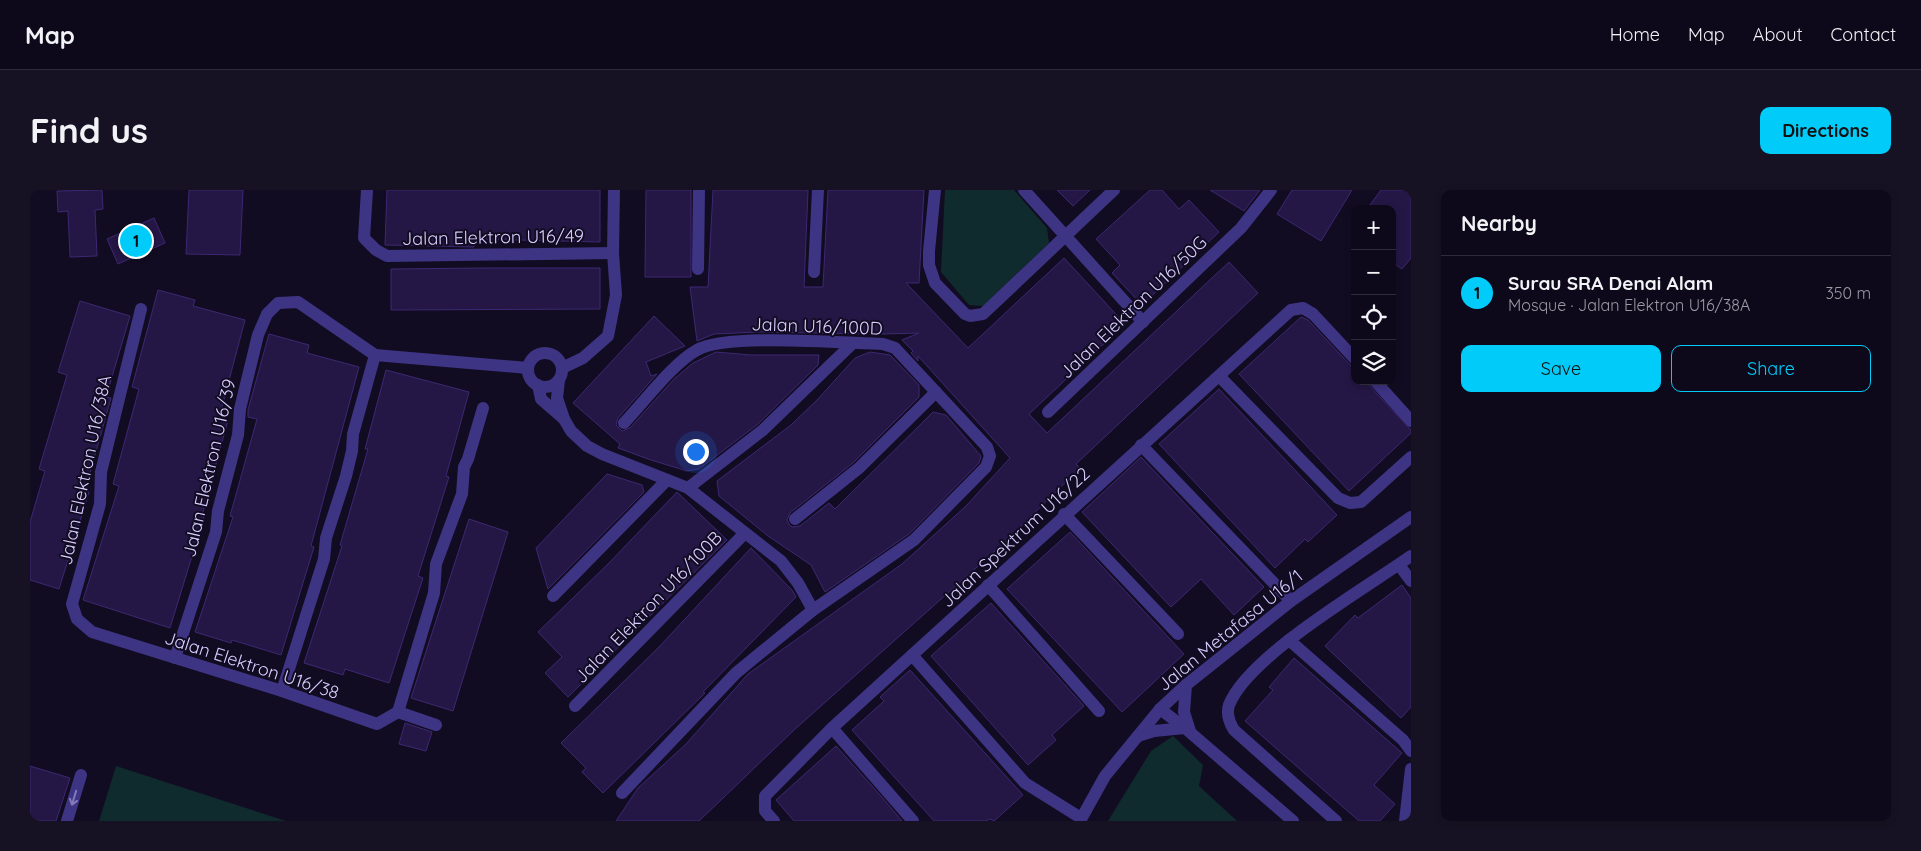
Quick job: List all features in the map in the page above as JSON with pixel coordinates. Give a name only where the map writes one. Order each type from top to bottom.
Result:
[{"type":"street","name":"Jalan Elektron U16/49","points":[[367,190],[364,238],[376,250],[387,256],[613,253]]},
{"type":"street","points":[[538,385],[552,386],[560,374],[583,358],[608,336],[616,295],[613,253],[614,190]]},
{"type":"street","points":[[698,269],[699,190]]},
{"type":"street","points":[[814,272],[818,190]]},
{"type":"street","points":[[935,190],[929,265],[935,283],[965,314],[970,316],[982,314],[1114,190]]},
{"type":"street","points":[[1024,190],[1064,237],[1143,322]]},
{"type":"street","name":"Jalan Elektron U16/50G","points":[[1048,412],[1241,228],[1271,190]]},
{"type":"street","name":"Jalan Elektron U16/39","points":[[175,658],[216,532],[219,504],[238,435],[240,409],[258,335],[267,314],[278,303],[298,302],[375,356]]},
{"type":"street","name":"Jalan Spektrum U16/22","points":[[774,821],[764,810],[765,796],[832,728],[1064,514],[1220,376],[1291,310],[1303,308],[1313,314],[1351,355]]},
{"type":"street","name":"Jalan Elektron U16/38A","points":[[92,632],[77,619],[72,604],[100,504],[101,472],[140,309]]},
{"type":"street","name":"Jalan U16/100D","points":[[624,423],[685,358],[710,344],[742,341],[853,343],[883,344],[895,348],[987,447],[990,456],[986,467],[914,540],[813,610]]},
{"type":"street","points":[[688,488],[763,430],[853,343]]},
{"type":"street","points":[[564,419],[547,407],[541,399],[538,385],[530,378],[528,368],[534,358],[543,354],[553,356],[560,374],[557,398],[564,419],[571,431],[587,446],[688,488],[781,561],[798,582],[813,610],[736,673],[622,793]]},
{"type":"street","points":[[282,691],[324,560],[326,538],[346,476],[352,452],[353,434],[375,356],[528,368]]},
{"type":"street","points":[[1220,376],[1338,498],[1350,503],[1361,502],[1411,457]]},
{"type":"street","points":[[1379,385],[1411,421]]},
{"type":"street","points":[[795,519],[859,468],[936,392]]},
{"type":"street","points":[[436,725],[398,712],[434,593],[436,564],[462,494],[464,467],[483,408]]},
{"type":"street","points":[[1141,445],[1291,601]]},
{"type":"street","points":[[553,596],[666,480]]},
{"type":"street","points":[[1064,514],[1178,634]]},
{"type":"street","name":"Jalan Metafasa U16/1","points":[[1080,820],[1105,776],[1160,709],[1186,685],[1291,601],[1411,517]]},
{"type":"street","name":"Jalan Elektron U16/100B","points":[[575,706],[745,533]]},
{"type":"street","points":[[1336,821],[1234,730],[1230,723],[1228,706],[1234,696],[1264,662],[1289,640],[1411,556]]},
{"type":"street","points":[[1399,565],[1411,581]]},
{"type":"street","points":[[988,584],[1099,711]]},
{"type":"street","name":"Jalan Elektron U16/38","points":[[92,632],[282,691],[377,724],[398,712]]},
{"type":"street","points":[[1289,640],[1403,740],[1411,751]]},
{"type":"street","points":[[912,655],[1025,783],[1080,820]]},
{"type":"street","points":[[1186,685],[1184,712],[1188,730]]},
{"type":"street","points":[[1160,709],[1188,730],[1292,821]]},
{"type":"street","points":[[832,728],[913,821]]},
{"type":"street","points":[[1138,736],[1154,731],[1188,730]]},
{"type":"street","points":[[1406,821],[1411,769]]},
{"type":"street","points":[[68,821],[81,775]]},
{"type":"green space","points":[[945,190],[1014,190],[1047,228],[1049,243],[983,306],[969,305],[941,272]]},
{"type":"green space","points":[[1173,736],[1203,765],[1199,786],[1237,821],[1108,821],[1151,751]]},
{"type":"green space","points":[[116,766],[286,821],[99,821]]},
{"type":"building","points":[[102,190],[103,209],[95,210],[97,256],[70,257],[68,211],[58,212],[57,191]]},
{"type":"building","points":[[189,190],[243,190],[240,255],[186,254]]},
{"type":"building","points":[[387,190],[600,190],[600,242],[474,239],[474,247],[385,245]]},
{"type":"building","points":[[646,190],[691,190],[691,277],[645,277]]},
{"type":"building","points":[[713,190],[808,190],[804,287],[823,287],[828,190],[924,190],[919,283],[906,283],[968,348],[1064,258],[1125,324],[1029,414],[1047,433],[1229,262],[1258,293],[1076,464],[1080,468],[1004,543],[794,730],[699,821],[616,821],[638,788],[686,744],[748,674],[902,564],[966,506],[1010,458],[918,356],[918,361],[911,353],[913,351],[902,340],[919,333],[883,334],[863,330],[868,334],[758,332],[714,334],[697,341],[690,287],[708,287]]},
{"type":"building","points":[[1057,190],[1090,190],[1073,206]]},
{"type":"building","points":[[1150,190],[1162,190],[1179,209],[1189,200],[1219,232],[1142,305],[1112,273],[1120,265],[1096,239]]},
{"type":"building","points":[[1210,190],[1260,190],[1244,211]]},
{"type":"building","points":[[1292,190],[1352,190],[1321,241],[1277,214]]},
{"type":"building","points":[[1381,190],[1411,190],[1411,258],[1402,269],[1396,265],[1396,205],[1370,205]]},
{"type":"building","points":[[154,218],[165,243],[118,264],[107,239]]},
{"type":"building","points":[[600,268],[600,309],[391,310],[391,269]]},
{"type":"building","points":[[158,290],[195,300],[193,306],[245,320],[219,418],[228,420],[202,516],[204,517],[170,628],[83,600],[119,486],[113,484],[139,389],[132,387]]},
{"type":"building","points":[[80,301],[130,316],[106,397],[111,398],[85,491],[89,492],[59,589],[30,580],[30,522],[45,471],[39,469],[67,375],[58,372]]},
{"type":"building","points":[[654,316],[685,346],[646,362],[651,376],[657,374],[618,418],[616,425],[622,431],[630,428],[674,379],[693,363],[716,352],[751,355],[819,355],[818,365],[758,424],[699,469],[687,471],[618,448],[620,444],[573,403]]},
{"type":"building","points":[[1301,317],[1308,320],[1351,366],[1351,385],[1369,385],[1411,430],[1411,433],[1349,491],[1239,374]]},
{"type":"building","points":[[269,334],[309,345],[307,353],[359,367],[311,546],[314,547],[281,655],[232,640],[231,643],[195,632],[233,517],[230,516],[257,419],[248,417],[248,410]]},
{"type":"building","points":[[870,352],[890,355],[919,385],[919,397],[854,462],[790,513],[787,520],[792,527],[800,526],[829,503],[835,509],[933,412],[946,415],[981,456],[979,463],[909,534],[825,592],[811,565],[768,536],[719,496],[717,481],[791,425],[818,399],[855,358]]},
{"type":"building","points":[[386,370],[469,392],[446,476],[449,477],[418,576],[423,578],[389,683],[345,669],[343,675],[304,663],[342,546],[340,545],[368,449],[365,449]]},
{"type":"building","points":[[1219,389],[1337,515],[1308,542],[1305,539],[1275,568],[1159,444]]},
{"type":"building","points":[[1141,457],[1264,587],[1234,615],[1201,579],[1171,607],[1082,512]]},
{"type":"building","points":[[607,474],[642,485],[644,492],[548,589],[536,548]]},
{"type":"building","points":[[677,492],[727,540],[568,697],[545,673],[562,657],[538,632],[609,563]]},
{"type":"building","points":[[469,519],[508,532],[453,711],[411,698]]},
{"type":"building","points":[[1070,532],[1184,654],[1122,712],[1007,589]]},
{"type":"building","points":[[751,548],[792,590],[796,597],[703,692],[705,693],[603,793],[582,772],[586,768],[561,743],[659,647]]},
{"type":"building","points":[[1402,585],[1411,598],[1411,707],[1401,718],[1325,646],[1355,615],[1358,618]]},
{"type":"building","points":[[991,603],[1084,706],[1052,735],[1056,740],[1028,765],[931,656]]},
{"type":"building","points":[[1294,658],[1402,753],[1374,785],[1395,804],[1380,821],[1359,821],[1245,721],[1273,690],[1269,687]]},
{"type":"building","points":[[910,670],[1023,795],[994,821],[990,819],[985,821],[934,821],[852,730],[884,701],[880,697]]},
{"type":"building","points":[[405,723],[432,732],[426,751],[399,744]]},
{"type":"building","points":[[836,746],[902,821],[794,821],[776,800]]},
{"type":"building","points":[[30,766],[70,778],[56,821],[30,821]]},
{"type":"place","name":"Surau SRA Denai Alam","points":[[136,241]]}]
